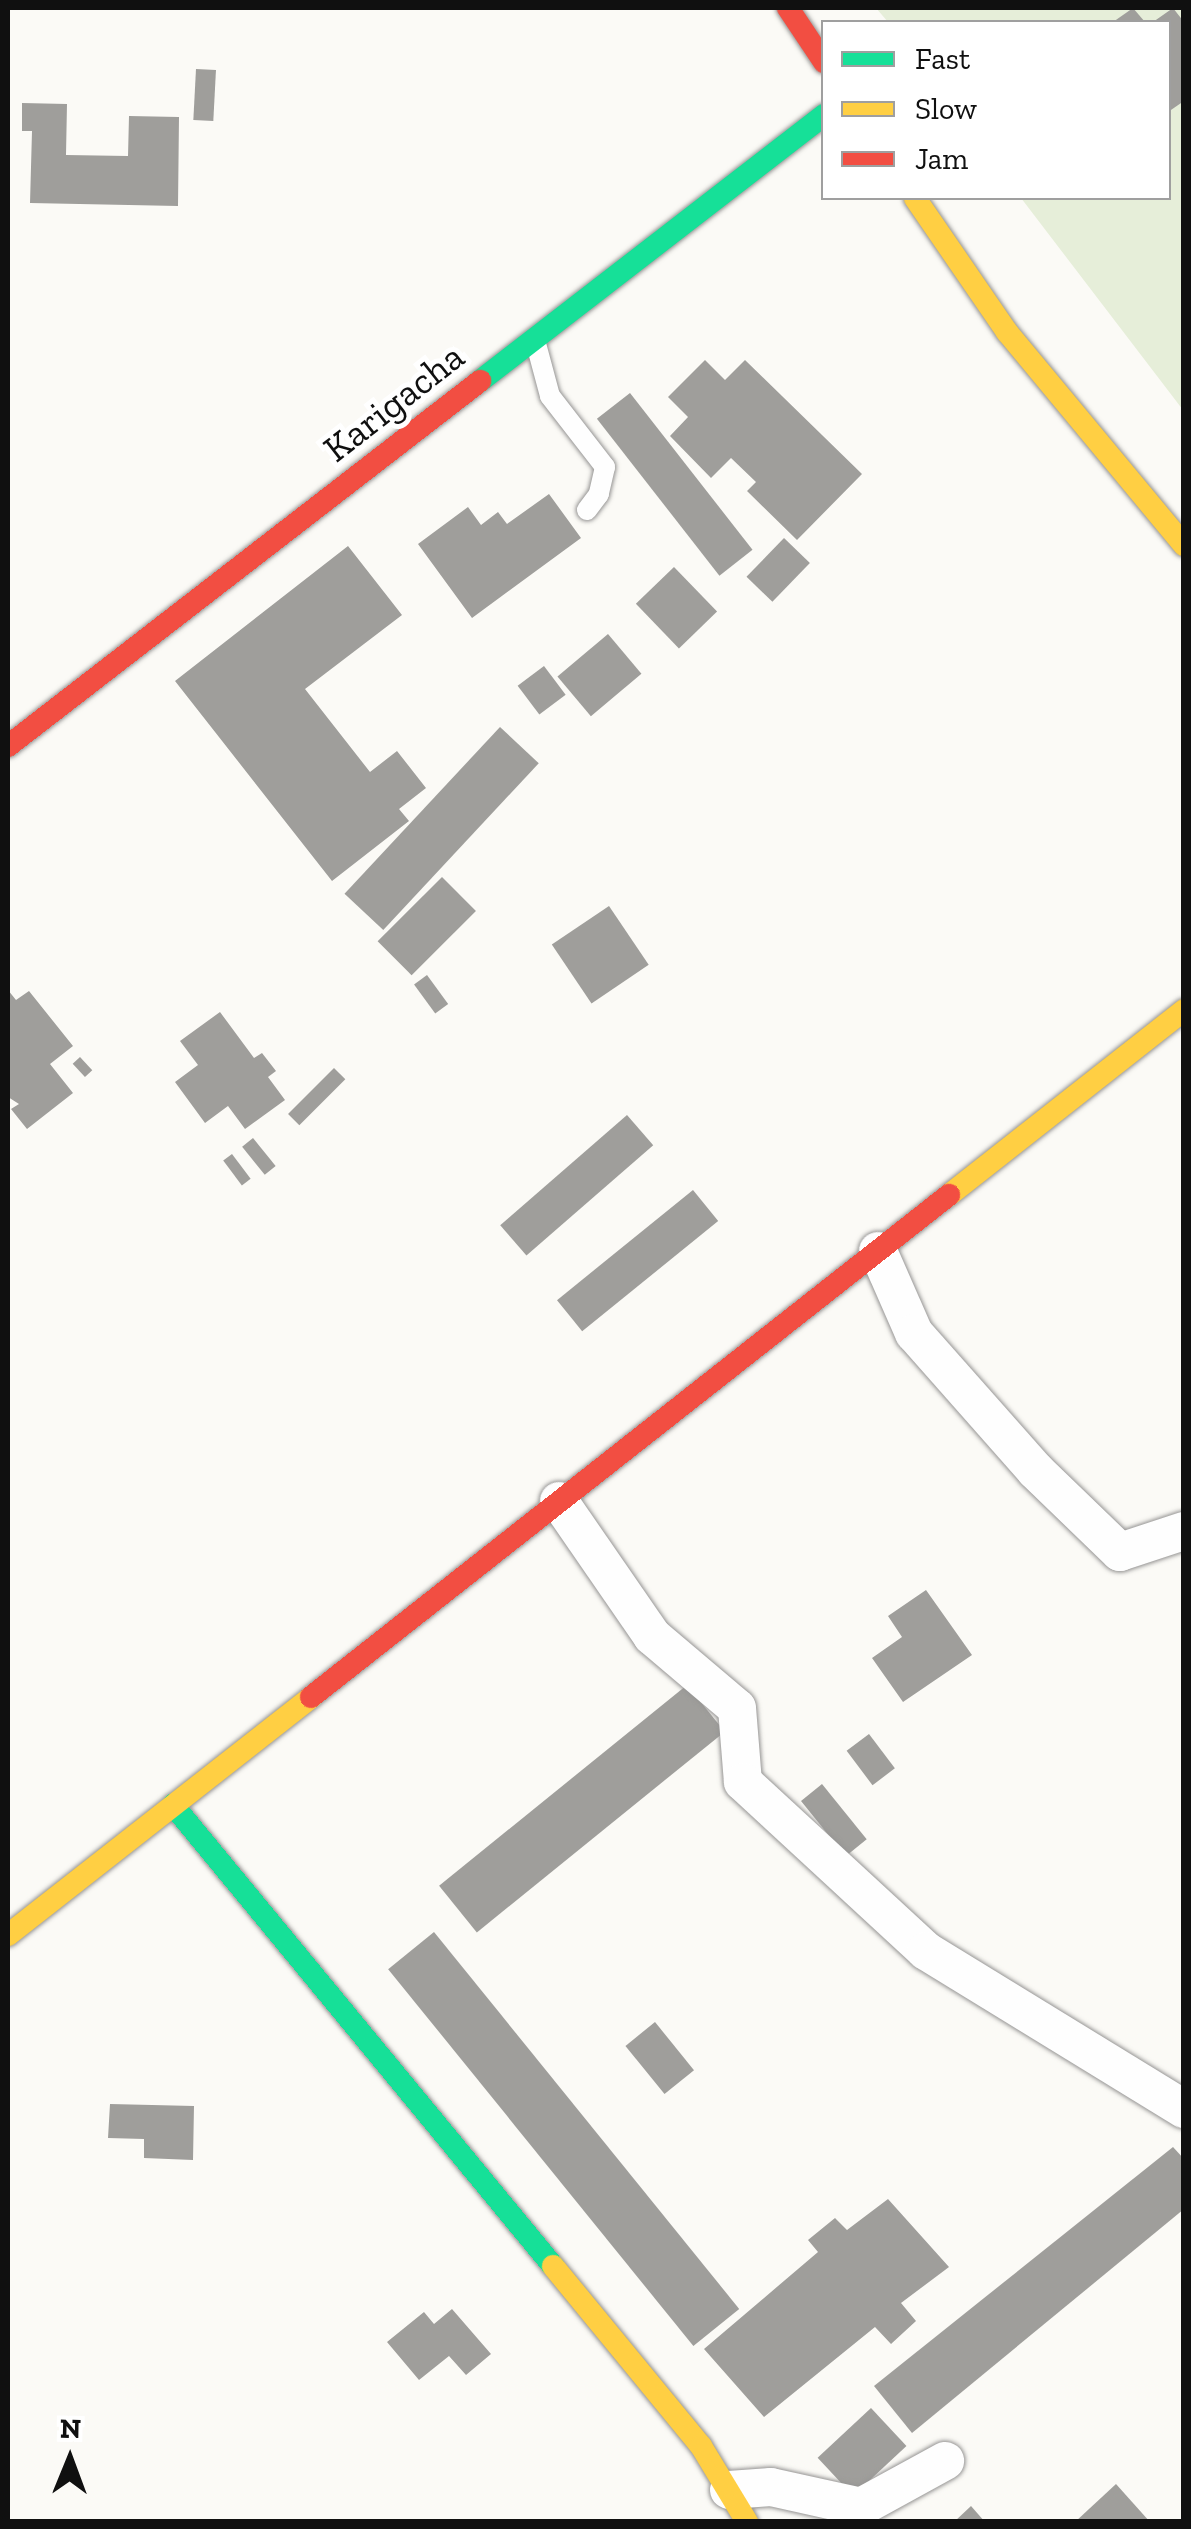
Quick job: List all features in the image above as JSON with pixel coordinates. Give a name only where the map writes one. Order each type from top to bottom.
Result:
[{"type":"street","points":[[788,8],[821,58]]},
{"type":"street","name":"Karigacha","points":[[8,746],[821,117]]},
{"type":"street","points":[[916,200],[1007,332],[1184,545]]},
{"type":"street","points":[[8,1936],[1184,1010]]},
{"type":"street","points":[[878,1251],[914,1334],[1034,1470],[1120,1552],[1184,1530]]},
{"type":"street","points":[[559,1502],[652,1636],[737,1708],[743,1782],[926,1951],[1184,2109]]},
{"type":"street","points":[[173,1805],[701,2446],[738,2506],[771,2488],[861,2507],[946,2461]]},
{"type":"lane","points":[[535,338],[550,396],[605,468],[600,494],[587,510]]},
{"type":"green space","points":[[876,8],[1183,8],[1183,410],[1023,200],[1171,200],[1171,20],[886,20]]},
{"type":"building","points":[[1133,8],[1143,20],[1116,20]]},
{"type":"building","points":[[1173,8],[1184,22],[1184,101],[1171,110],[1171,20],[1156,20]]},
{"type":"building","points":[[196,69],[216,70],[213,121],[193,120]]},
{"type":"building","points":[[22,103],[67,104],[66,155],[128,156],[129,116],[179,117],[178,206],[30,203],[32,131],[22,131]]},
{"type":"building","points":[[705,360],[725,380],[745,360],[862,474],[797,540],[747,491],[756,482],[731,458],[711,478],[670,436],[688,417],[668,397]]},
{"type":"building","points":[[630,393],[753,550],[719,576],[597,419]]},
{"type":"building","points":[[549,494],[581,538],[472,618],[418,544],[468,507],[481,525],[498,512],[507,524]]},
{"type":"building","points":[[784,538],[810,563],[772,602],[746,577]]},
{"type":"building","points":[[348,546],[402,615],[305,689],[370,772],[397,751],[426,788],[399,809],[409,821],[332,881],[175,681]]},
{"type":"building","points":[[674,567],[717,612],[679,648],[636,604]]},
{"type":"building","points":[[608,634],[641,674],[591,716],[557,676]]},
{"type":"building","points":[[544,666],[566,695],[539,715],[518,686]]},
{"type":"building","points":[[500,727],[539,763],[383,930],[345,894]]},
{"type":"building","points":[[442,877],[476,911],[412,975],[378,941]]},
{"type":"building","points":[[609,906],[649,965],[591,1003],[552,945]]},
{"type":"building","points":[[427,975],[448,1004],[435,1014],[414,984]]},
{"type":"building","points":[[8,990],[16,1000],[29,991],[73,1046],[50,1064],[73,1093],[27,1129],[11,1109],[19,1104],[8,1097]]},
{"type":"building","points":[[220,1012],[254,1058],[262,1053],[276,1071],[268,1077],[285,1100],[245,1129],[228,1106],[205,1123],[175,1082],[198,1065],[180,1041]]},
{"type":"building","points":[[80,1057],[92,1070],[85,1077],[73,1064]]},
{"type":"building","points":[[334,1068],[345,1079],[299,1125],[288,1114]]},
{"type":"building","points":[[627,1115],[653,1145],[526,1255],[500,1225]]},
{"type":"building","points":[[253,1138],[276,1166],[265,1175],[242,1147]]},
{"type":"building","points":[[232,1154],[251,1179],[242,1185],[223,1161]]},
{"type":"building","points":[[693,1190],[718,1221],[582,1331],[557,1300]]},
{"type":"building","points":[[926,1590],[972,1655],[903,1702],[872,1658],[902,1637],[888,1616]]},
{"type":"building","points":[[687,1685],[725,1732],[477,1932],[439,1886]]},
{"type":"building","points":[[869,1734],[895,1768],[873,1785],[847,1751]]},
{"type":"building","points":[[822,1784],[867,1839],[846,1856],[801,1801]]},
{"type":"building","points":[[434,1932],[739,2309],[693,2346],[388,1969]]},
{"type":"building","points":[[655,2022],[694,2070],[664,2094],[625,2046]]},
{"type":"building","points":[[110,2104],[194,2106],[193,2160],[144,2158],[144,2139],[108,2138]]},
{"type":"building","points":[[1173,2147],[1184,2159],[1184,2209],[912,2433],[874,2386]]},
{"type":"building","points":[[888,2199],[949,2267],[901,2303],[916,2321],[891,2344],[875,2327],[764,2417],[704,2349],[818,2252],[808,2240],[835,2218],[847,2230]]},
{"type":"building","points":[[452,2309],[491,2354],[466,2375],[449,2356],[419,2380],[387,2342],[424,2312],[434,2324]]},
{"type":"building","points":[[871,2408],[906,2446],[853,2496],[818,2458]]},
{"type":"building","points":[[1116,2484],[1150,2522],[1075,2522]]},
{"type":"building","points":[[971,2506],[985,2522],[954,2522]]},
{"type":"traffic: fast","points":[[480,381],[821,117]]},
{"type":"traffic: fast","points":[[173,1805],[553,2266]]},
{"type":"traffic: slow","points":[[916,200],[1007,332],[1184,545]]},
{"type":"traffic: slow","points":[[949,1195],[1184,1010]]},
{"type":"traffic: slow","points":[[8,1935],[311,1697]]},
{"type":"traffic: slow","points":[[553,2266],[701,2446],[747,2522]]},
{"type":"traffic: jam","points":[[788,8],[821,58]]},
{"type":"traffic: jam","points":[[8,746],[480,381]]},
{"type":"traffic: jam","points":[[311,1697],[949,1195]]}]
